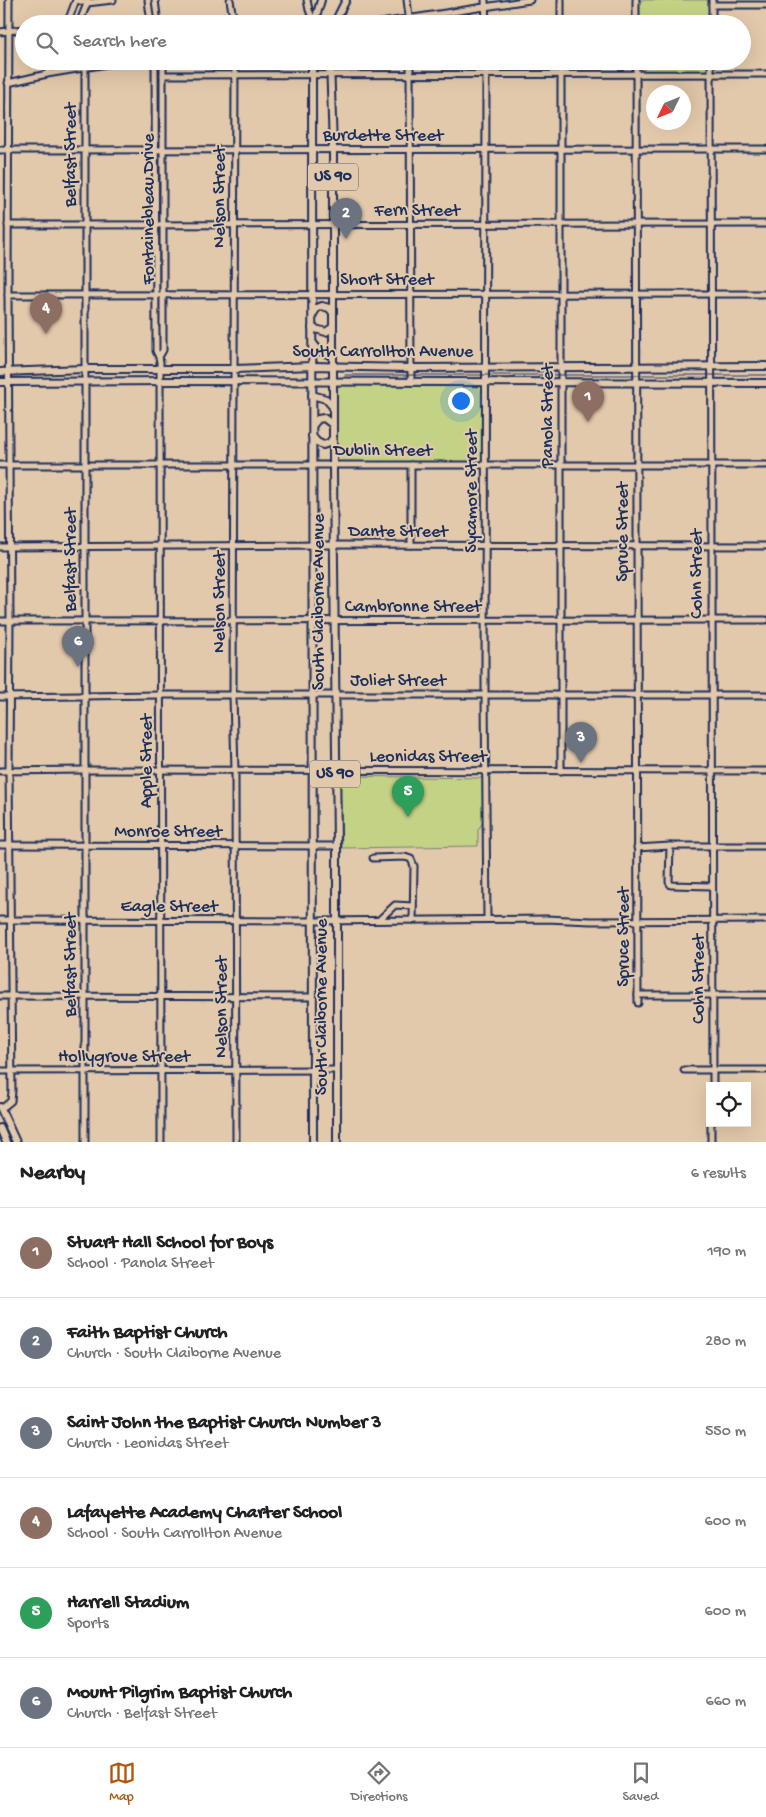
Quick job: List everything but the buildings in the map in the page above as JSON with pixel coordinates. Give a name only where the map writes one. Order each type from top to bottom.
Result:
[{"type":"main road","points":[[316,15],[321,0]]},
{"type":"main road","points":[[338,15],[346,0]]},
{"type":"main road","name":"South Claiborne Avenue","points":[[312,70],[313,1142]]},
{"type":"main road","name":"South Claiborne Avenue","points":[[330,70],[333,150],[333,545],[338,1142]]},
{"type":"main road","points":[[312,314],[317,308],[322,306],[329,308],[333,313]]},
{"type":"main road","points":[[312,328],[326,332],[333,327]]},
{"type":"main road","points":[[312,342],[322,352],[333,354]]},
{"type":"main road","name":"South Carrollton Avenue","points":[[0,372],[85,369],[235,369],[312,366],[410,368],[486,366],[766,366]]},
{"type":"main road","points":[[252,381],[253,368]]},
{"type":"main road","points":[[397,382],[401,379],[401,368]]},
{"type":"main road","name":"South Carrollton Avenue","points":[[0,382],[766,383]]},
{"type":"main road","points":[[312,396],[326,399],[333,407]]},
{"type":"main road","points":[[312,426],[316,421],[324,418],[333,425]]},
{"type":"main road","points":[[312,436],[323,445],[329,443],[333,438]]},
{"type":"main road","points":[[1,1108],[16,1142]]},
{"type":"main road","points":[[0,1128],[6,1142]]},
{"type":"street","points":[[1,1108],[8,1104],[12,1096],[8,771],[10,621],[8,372],[9,0]]},
{"type":"street","points":[[71,15],[77,0],[88,2],[114,0]]},
{"type":"street","points":[[148,0],[150,15]]},
{"type":"street","points":[[155,0],[157,15]]},
{"type":"street","points":[[230,0],[232,15]]},
{"type":"street","points":[[307,0],[311,15]]},
{"type":"street","points":[[407,0],[409,15]]},
{"type":"street","points":[[484,0],[486,15]]},
{"type":"street","points":[[443,15],[530,0]]},
{"type":"street","points":[[561,0],[561,15]]},
{"type":"street","points":[[636,0],[636,15]]},
{"type":"street","points":[[83,15],[88,2]]},
{"type":"street","points":[[712,15],[712,2],[766,5]]},
{"type":"street","points":[[0,32],[15,30]]},
{"type":"street","points":[[47,74],[49,70]]},
{"type":"street","points":[[8,83],[68,70]]},
{"type":"street","name":"Belfast Street","points":[[85,70],[85,1142]]},
{"type":"street","name":"Fontainebleau Drive","points":[[155,70],[156,351],[159,356],[159,381]]},
{"type":"street","name":"Fontainebleau Drive","points":[[159,356],[163,350],[163,70]]},
{"type":"street","name":"Nelson Street","points":[[234,70],[233,696],[236,1142]]},
{"type":"street","points":[[411,70],[411,382]]},
{"type":"street","name":"Sycamore Street","points":[[486,70],[485,695],[487,919]]},
{"type":"street","name":"Panola Street","points":[[561,70],[561,771]]},
{"type":"street","name":"Spruce Street","points":[[636,70],[638,1002]]},
{"type":"street","name":"Cohn Street","points":[[711,70],[712,1082]]},
{"type":"street","points":[[163,75],[766,74]]},
{"type":"street","name":"Burdette Street","points":[[0,150],[766,149]]},
{"type":"street","name":"Fern Street","points":[[8,225],[766,224]]},
{"type":"street","name":"Short Street","points":[[8,295],[766,294]]},
{"type":"street","name":"Apple Street","points":[[159,381],[161,1142]]},
{"type":"street","name":"Dublin Street","points":[[0,465],[766,465]]},
{"type":"street","points":[[411,465],[411,546]]},
{"type":"street","name":"Dante Street","points":[[0,547],[333,545],[766,546]]},
{"type":"street","name":"Cambronne Street","points":[[0,621],[766,620]]},
{"type":"street","name":"Joliet Street","points":[[0,697],[160,695],[766,695]]},
{"type":"street","name":"Leonidas Street","points":[[0,771],[766,771]]},
{"type":"street","name":"Monroe Street","points":[[0,845],[337,846]]},
{"type":"street","points":[[670,846],[671,886],[712,886]]},
{"type":"street","points":[[637,848],[766,846]]},
{"type":"street","points":[[372,858],[405,857],[411,859],[413,863],[414,920]]},
{"type":"street","points":[[379,920],[395,905],[414,906]]},
{"type":"street","name":"Eagle Street","points":[[0,920],[337,921],[487,919],[638,921]]},
{"type":"street","points":[[638,921],[766,920]]},
{"type":"street","points":[[638,995],[766,995]]},
{"type":"street","points":[[0,996],[313,997]]},
{"type":"street","name":"Hollygrove Street","points":[[0,1071],[337,1070]]},
{"type":"street","points":[[684,1070],[713,1072],[766,1070]]},
{"type":"street","points":[[710,1142],[711,1127]]},
{"type":"green space","points":[[636,0],[711,0],[711,15],[636,15]]},
{"type":"green space","points":[[636,70],[711,70],[711,74],[636,74]]},
{"type":"green space","points":[[333,382],[486,382],[486,465],[333,465]]},
{"type":"green space","points":[[341,776],[483,778],[483,822],[478,830],[478,846],[342,848]]},
{"type":"tram line","points":[[345,375],[766,375]]},
{"type":"place","name":"Faith Baptist Church","points":[[346,239]]},
{"type":"place","name":"Lafayette Academy Charter School","points":[[46,334]]},
{"type":"place","name":"Stuart Hall School for Boys","points":[[588,422]]},
{"type":"place","name":"Mount Pilgrim Baptist Church","points":[[78,667]]},
{"type":"place","name":"Saint John the Baptist Church Number 3","points":[[581,763]]},
{"type":"place","name":"Harrell Stadium","points":[[408,817]]}]
